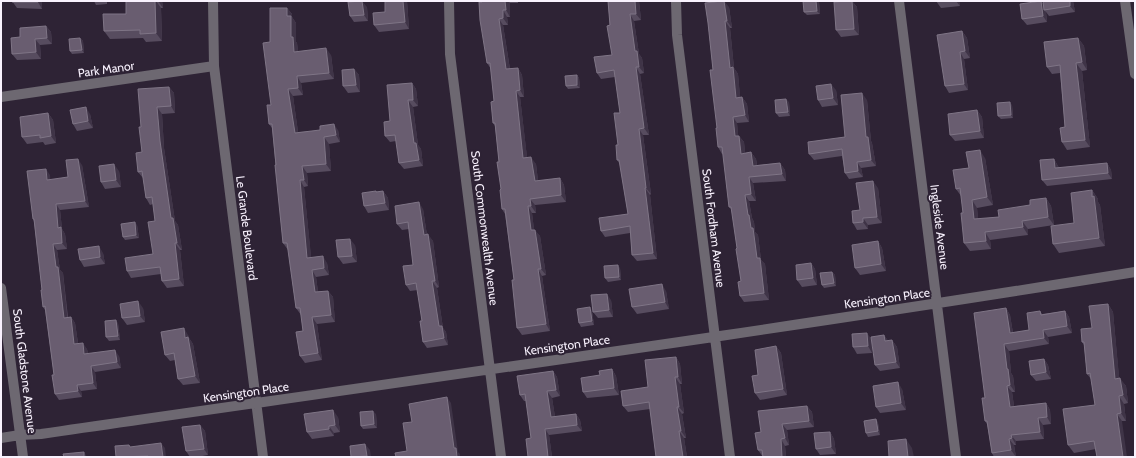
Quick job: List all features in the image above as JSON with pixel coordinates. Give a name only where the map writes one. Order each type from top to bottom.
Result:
[{"type":"street","name":"Le Grande Boulevard","points":[[213,1],[214,66],[263,457]]},
{"type":"street","name":"South Commonwealth Avenue","points":[[449,1],[450,54],[501,457]]},
{"type":"street","name":"South Fordham Avenue","points":[[676,1],[677,35],[730,457]]},
{"type":"street","name":"Ingleside Avenue","points":[[899,1],[956,457]]},
{"type":"street","points":[[1125,1],[1134,53],[1135,74]]},
{"type":"street","name":"Park Manor","points":[[1,97],[214,66]]},
{"type":"street","name":"Kensington Place","points":[[1,438],[41,434],[490,370],[937,304],[1135,272]]},
{"type":"street","name":"South Gladstone Avenue","points":[[1,288],[22,457]]},
{"type":"building","points":[[38,1],[38,2],[12,2]]},
{"type":"building","points":[[126,1],[155,1],[156,33],[140,34],[140,30],[104,31],[103,14],[126,14]]},
{"type":"building","points":[[362,1],[364,15],[350,16],[348,2]]},
{"type":"building","points":[[385,1],[403,1],[405,22],[374,25],[373,13],[385,12]]},
{"type":"building","points":[[505,1],[506,10],[503,10],[503,18],[499,19],[506,69],[518,68],[520,90],[516,91],[523,158],[531,157],[535,181],[560,178],[561,195],[530,199],[531,206],[528,206],[531,230],[535,230],[541,269],[538,269],[546,324],[517,328],[512,280],[514,280],[505,209],[502,209],[495,123],[493,123],[491,102],[494,101],[490,63],[487,63],[480,20],[479,2]]},
{"type":"building","points":[[608,1],[635,1],[636,14],[630,14],[635,51],[637,51],[639,67],[636,67],[644,128],[639,129],[653,253],[632,255],[630,226],[601,231],[599,218],[628,214],[619,160],[617,160],[616,145],[618,145],[614,113],[620,113],[614,70],[597,73],[594,57],[612,55],[607,26],[610,25]]},
{"type":"building","points":[[724,1],[727,21],[725,21],[730,68],[733,67],[736,98],[742,97],[745,115],[733,117],[735,136],[739,136],[741,154],[751,152],[753,166],[780,163],[782,174],[749,177],[751,194],[745,195],[751,228],[753,228],[757,258],[760,258],[764,293],[740,296],[738,282],[741,281],[731,207],[729,207],[722,147],[718,147],[710,70],[713,70],[705,3]]},
{"type":"building","points":[[803,1],[816,1],[817,11],[804,12]]},
{"type":"building","points":[[852,1],[854,29],[836,30],[834,2]]},
{"type":"building","points":[[1041,1],[1043,16],[1022,19],[1020,4]]},
{"type":"building","points":[[1043,1],[1070,1],[1070,6],[1044,10]]},
{"type":"building","points":[[270,8],[287,8],[287,16],[291,16],[291,37],[293,37],[294,52],[326,48],[329,73],[297,76],[298,88],[288,89],[295,133],[320,130],[320,126],[334,124],[336,135],[324,137],[326,164],[302,166],[304,180],[300,180],[307,258],[323,256],[324,268],[312,270],[315,292],[328,291],[331,315],[312,317],[318,353],[300,356],[296,332],[303,331],[300,308],[296,308],[287,243],[283,243],[272,124],[269,124],[267,105],[271,105],[263,43],[270,42]]},
{"type":"building","points":[[46,26],[47,38],[35,39],[36,52],[12,54],[11,38],[20,37],[20,28]]},
{"type":"building","points":[[962,31],[965,51],[960,52],[964,84],[945,86],[937,35]]},
{"type":"building","points":[[80,38],[82,50],[70,51],[69,39]]},
{"type":"building","points":[[1078,38],[1082,62],[1076,63],[1085,140],[1062,142],[1060,128],[1065,127],[1060,65],[1047,67],[1044,42]]},
{"type":"building","points":[[354,69],[356,85],[343,86],[342,70]]},
{"type":"building","points":[[577,75],[577,85],[566,86],[565,76]]},
{"type":"building","points":[[412,83],[413,100],[408,100],[414,143],[416,143],[419,160],[399,163],[395,135],[385,136],[384,122],[390,121],[387,85]]},
{"type":"building","points":[[831,84],[833,98],[818,100],[816,86]]},
{"type":"building","points":[[169,87],[171,106],[157,107],[160,141],[171,218],[173,218],[177,243],[175,243],[179,279],[162,281],[160,267],[127,271],[125,258],[153,254],[148,222],[155,221],[152,197],[146,198],[142,171],[138,172],[136,153],[142,152],[139,127],[141,127],[138,89]]},
{"type":"building","points":[[862,93],[866,137],[868,137],[871,160],[857,162],[858,171],[845,173],[842,149],[809,154],[808,142],[845,137],[841,95]]},
{"type":"building","points":[[786,99],[788,112],[776,113],[775,100]]},
{"type":"building","points":[[1010,102],[1011,115],[998,116],[997,103]]},
{"type":"building","points":[[86,107],[88,121],[73,124],[70,110]]},
{"type":"building","points":[[977,110],[980,131],[950,135],[948,114]]},
{"type":"building","points":[[48,113],[51,136],[40,138],[40,135],[22,137],[20,117]]},
{"type":"building","points":[[980,150],[987,197],[972,200],[974,219],[999,217],[998,210],[1030,205],[1030,200],[1046,198],[1048,217],[1022,221],[1023,227],[985,232],[986,241],[964,243],[960,188],[956,189],[953,170],[969,168],[966,152]]},
{"type":"building","points":[[78,159],[85,201],[56,204],[58,228],[61,227],[62,243],[53,244],[56,267],[58,267],[64,318],[71,317],[74,344],[83,343],[84,354],[115,350],[117,362],[91,366],[93,383],[77,385],[78,391],[55,394],[52,375],[54,375],[45,306],[43,307],[34,219],[27,171],[46,169],[47,180],[68,177],[66,160]]},
{"type":"building","points":[[1054,159],[1055,168],[1107,163],[1108,173],[1042,180],[1040,160]]},
{"type":"building","points":[[114,164],[116,180],[101,182],[99,166]]},
{"type":"building","points":[[873,181],[877,217],[863,218],[863,222],[853,223],[852,211],[860,210],[856,183]]},
{"type":"building","points":[[1092,190],[1099,238],[1053,244],[1051,226],[1074,223],[1071,193]]},
{"type":"building","points":[[383,191],[385,203],[364,206],[362,193]]},
{"type":"building","points":[[419,202],[424,235],[428,234],[435,281],[432,281],[439,326],[442,326],[444,338],[423,342],[420,321],[422,321],[416,283],[406,285],[403,266],[413,265],[408,222],[397,224],[395,206]]},
{"type":"building","points":[[135,222],[136,235],[123,237],[121,224]]},
{"type":"building","points":[[350,239],[352,256],[338,257],[336,240]]},
{"type":"building","points":[[878,241],[881,264],[855,268],[852,245]]},
{"type":"building","points":[[99,246],[100,257],[80,260],[78,249]]},
{"type":"building","points":[[811,263],[813,278],[797,280],[796,265]]},
{"type":"building","points":[[618,265],[619,277],[605,278],[604,266]]},
{"type":"building","points":[[832,272],[834,283],[822,285],[820,273]]},
{"type":"building","points":[[662,284],[665,302],[632,307],[629,289]]},
{"type":"building","points":[[607,294],[609,310],[593,312],[591,295]]},
{"type":"building","points":[[138,301],[140,316],[122,318],[120,304]]},
{"type":"building","points":[[1108,304],[1115,379],[1120,378],[1123,395],[1119,396],[1121,413],[1117,414],[1123,457],[1097,457],[1094,441],[1068,445],[1063,409],[1095,405],[1090,373],[1087,374],[1084,342],[1082,342],[1081,329],[1092,328],[1089,306]]},
{"type":"building","points":[[590,307],[592,321],[579,323],[577,309]]},
{"type":"building","points":[[1006,308],[1010,333],[1029,330],[1027,313],[1040,311],[1041,315],[1065,311],[1067,326],[1043,330],[1044,338],[1004,344],[1010,385],[1007,386],[1010,407],[1046,403],[1047,417],[1038,418],[1040,432],[1011,435],[1012,438],[1009,439],[1011,450],[992,453],[982,398],[985,398],[974,313]]},
{"type":"building","points":[[116,320],[118,336],[106,337],[105,321]]},
{"type":"building","points":[[184,328],[185,338],[188,337],[195,376],[178,379],[174,353],[165,355],[161,332]]},
{"type":"building","points":[[867,333],[868,346],[853,347],[852,334]]},
{"type":"building","points":[[884,335],[885,341],[892,340],[896,362],[875,365],[871,337]]},
{"type":"building","points":[[776,346],[783,389],[755,393],[752,376],[758,375],[755,350]]},
{"type":"building","points":[[676,357],[678,377],[675,377],[679,407],[677,407],[683,457],[656,457],[649,402],[623,406],[621,391],[648,387],[645,360]]},
{"type":"building","points":[[1044,359],[1046,372],[1031,375],[1029,361]]},
{"type":"building","points":[[612,369],[614,388],[583,392],[581,378],[600,375],[599,371]]},
{"type":"building","points":[[553,371],[556,390],[547,391],[551,417],[576,414],[577,425],[545,429],[548,457],[528,457],[526,439],[531,438],[525,394],[520,395],[517,376]]},
{"type":"building","points":[[898,382],[901,403],[876,407],[873,386]]},
{"type":"building","points":[[447,397],[454,448],[456,448],[457,457],[396,457],[395,453],[407,451],[403,423],[412,422],[409,404]]},
{"type":"building","points":[[807,406],[809,421],[782,424],[785,438],[781,439],[782,457],[763,457],[762,450],[758,450],[755,433],[761,432],[758,411]]},
{"type":"building","points":[[333,410],[335,425],[329,426],[329,429],[307,432],[304,414]]},
{"type":"building","points":[[373,411],[374,424],[361,426],[360,412]]},
{"type":"building","points":[[876,419],[878,431],[866,433],[864,421]]},
{"type":"building","points":[[200,425],[204,449],[186,451],[182,427]]},
{"type":"building","points":[[830,432],[831,447],[816,449],[814,433]]},
{"type":"building","points":[[906,439],[908,457],[889,457],[888,441]]},
{"type":"building","points":[[161,443],[163,457],[116,457],[115,446],[129,445],[130,447]]},
{"type":"building","points":[[365,444],[367,456],[351,457],[350,446]]},
{"type":"building","points":[[84,452],[84,457],[64,457],[63,454]]}]
